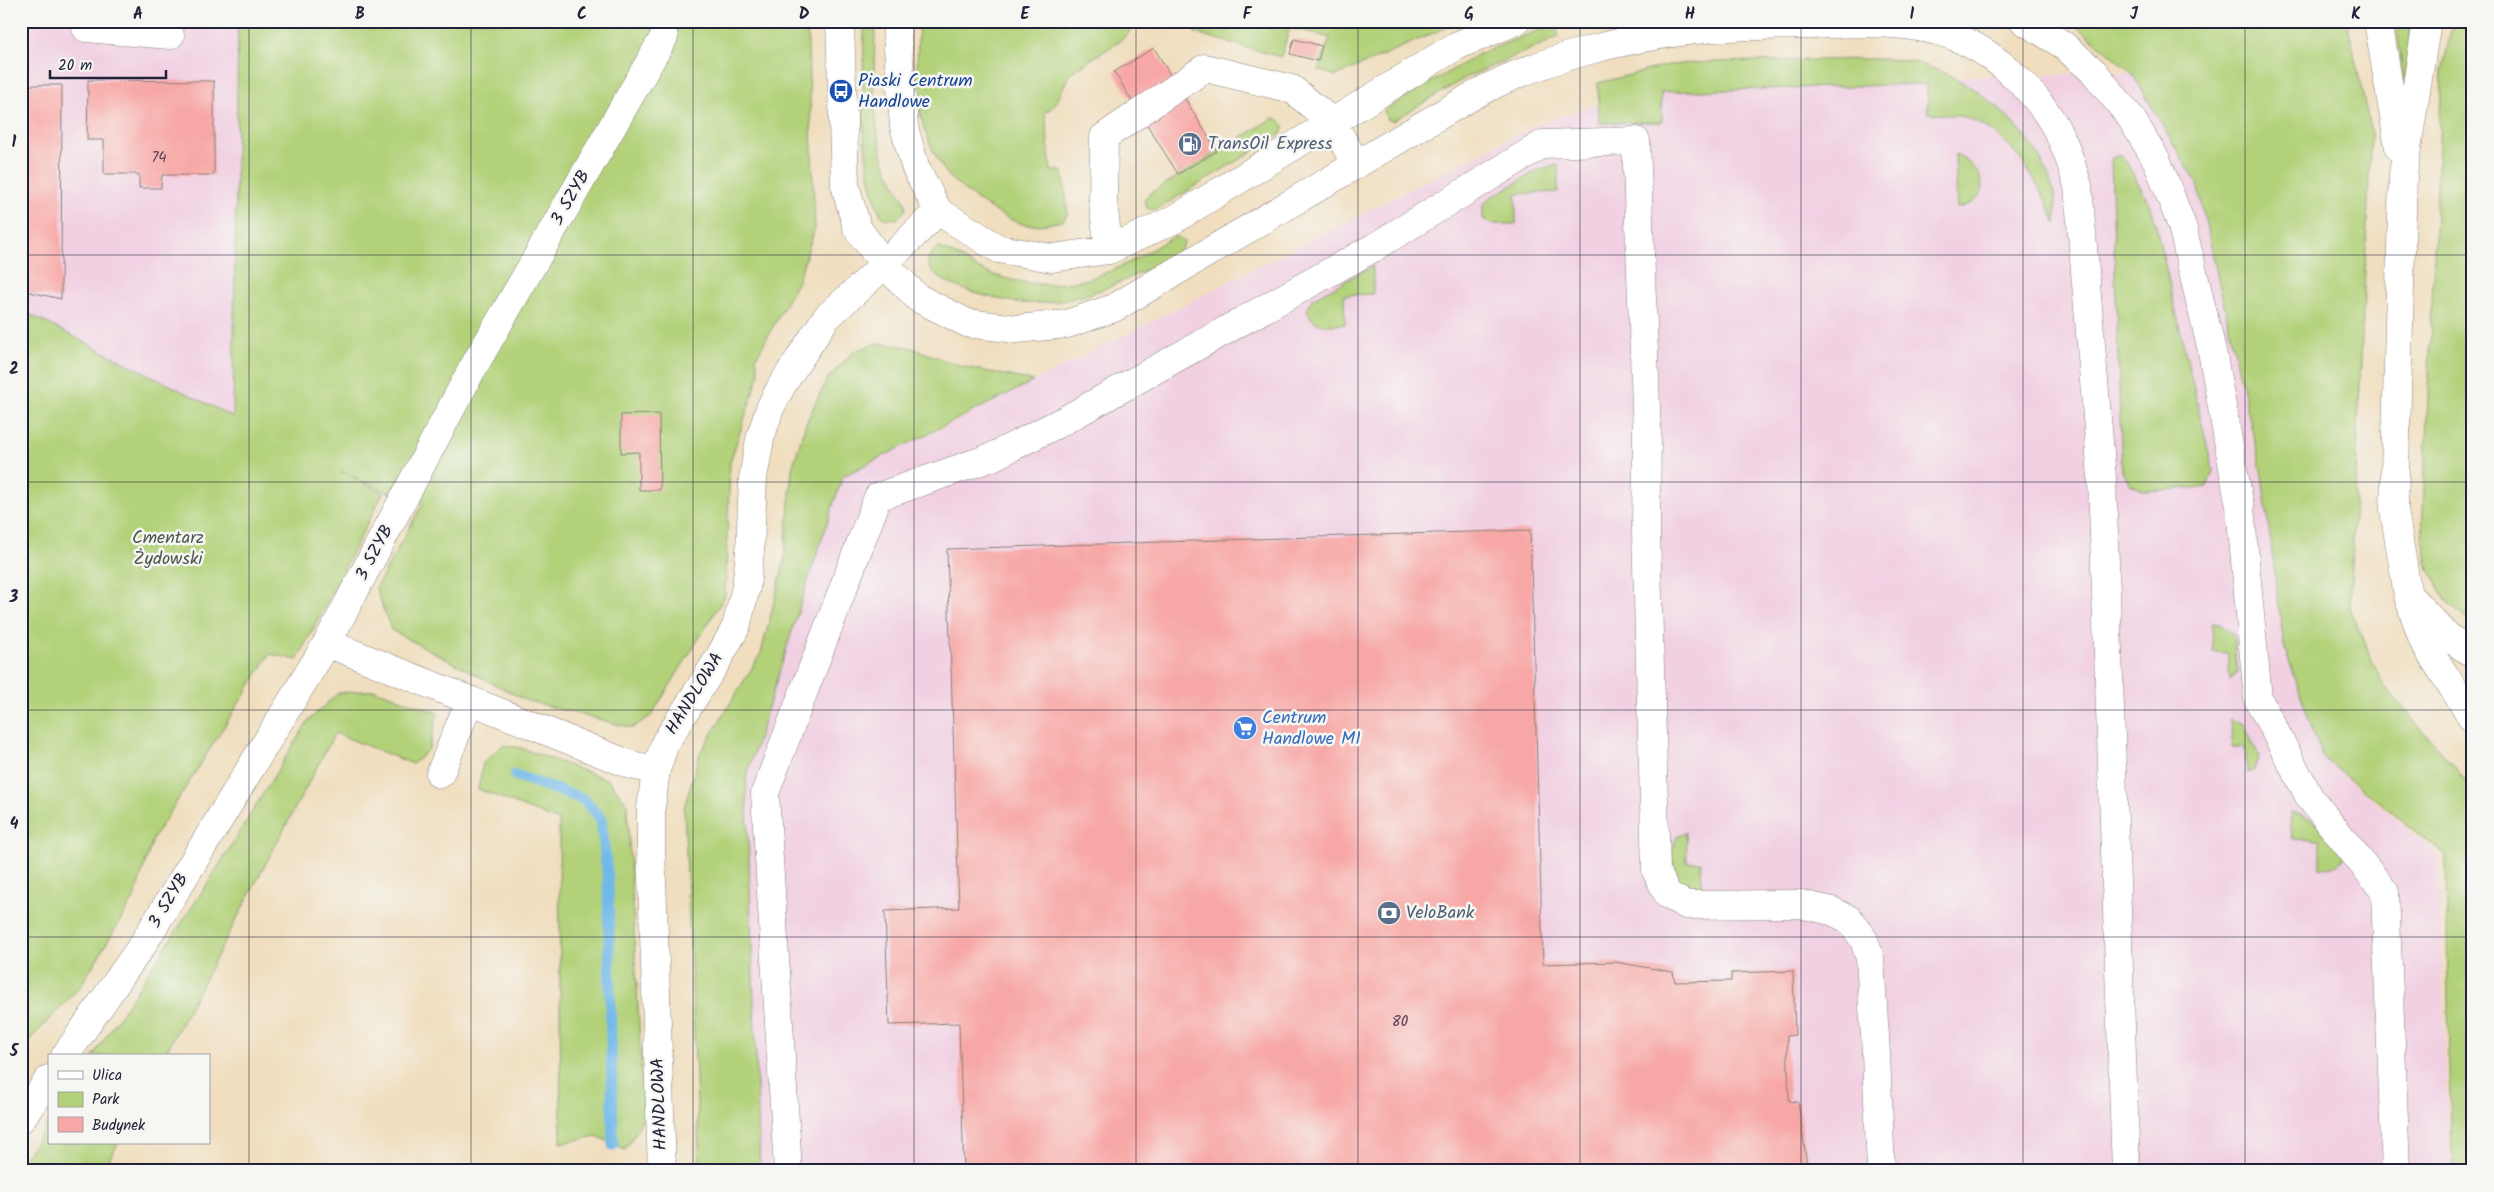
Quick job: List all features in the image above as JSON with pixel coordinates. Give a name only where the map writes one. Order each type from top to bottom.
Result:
[{"type":"street","points":[[86,21],[86,28],[170,35]]},
{"type":"street","points":[[840,21],[845,185],[857,228],[884,264],[918,298],[967,323],[1016,329],[1067,324],[1114,308],[1356,163],[1495,83],[1586,51],[1642,37],[1706,28],[1863,23],[1917,26],[1956,37],[1994,59],[2037,99],[2062,140],[2078,186],[2102,478],[2126,1171]]},
{"type":"street","points":[[896,21],[904,127],[915,166],[938,211],[999,249],[1052,258],[1109,250],[1175,219],[1331,121],[1456,46],[1516,21]]},
{"type":"street","points":[[2024,21],[2062,44],[2094,72],[2131,118],[2157,161],[2182,226],[2212,352],[2240,507],[2258,699],[2310,798],[2385,892],[2396,1171]]},
{"type":"street","points":[[2378,21],[2403,174]]},
{"type":"street","points":[[2427,21],[2403,174],[2394,510],[2408,596],[2424,643],[2473,719]]},
{"type":"street","name":"3 SZYB","points":[[66,1054],[143,944],[327,643],[470,373],[664,37]]},
{"type":"street","points":[[1109,250],[1103,203],[1104,138],[1205,68],[1292,89],[1331,121],[1356,163]]},
{"type":"street","points":[[788,1171],[765,793],[878,497],[992,456],[1065,420],[1373,248],[1543,144],[1636,141],[1647,433],[1646,531],[1656,871],[1668,895],[1686,905],[1800,904],[1832,911],[1850,920],[1864,940],[1870,958],[1880,1171]]},
{"type":"street","name":"HANDLOWA","points":[[662,1171],[651,847],[651,808],[656,770],[665,742],[718,661],[736,627],[746,586],[750,551],[753,478],[760,439],[770,408],[782,385],[826,318],[938,211]]},
{"type":"street","points":[[2408,596],[2447,636],[2473,654]]},
{"type":"street","points":[[327,643],[631,765],[656,770]]},
{"type":"street","points":[[440,774],[470,700]]},
{"type":"street","points":[[21,1119],[48,1080]]},
{"type":"shaded area","points":[[21,21],[238,21],[233,420],[21,314]]},
{"type":"shaded area","points":[[1134,21],[1191,21],[1191,26],[1134,26]]},
{"type":"shaded area","points":[[2132,73],[2197,184],[2322,757],[2438,854],[2450,1171],[758,1171],[746,778],[843,475],[933,433],[1538,124],[1660,83]]},
{"type":"green space","name":"Cmentarz Żydowski","points":[[238,21],[807,21],[815,228],[798,281],[756,358],[759,375],[730,462],[725,596],[651,716],[632,728],[525,700],[391,630],[376,588],[423,503],[385,491],[341,471],[383,493],[297,660],[270,654],[153,839],[134,898],[80,987],[21,1049],[21,310],[233,417]]},
{"type":"green space","points":[[864,21],[875,21],[874,93],[880,146],[887,168],[906,205],[905,211],[897,219],[884,218],[880,214],[868,167],[863,119]]},
{"type":"green space","points":[[919,21],[1134,21],[1128,33],[1122,39],[1072,73],[1057,101],[1045,112],[1051,171],[1063,171],[1068,213],[1063,221],[1028,225],[1010,219],[963,189],[948,175],[935,155],[928,139],[919,106],[917,69]]},
{"type":"green space","points":[[1191,21],[1461,21],[1336,76],[1318,70],[1330,38],[1290,27],[1281,57],[1195,33]]},
{"type":"green space","points":[[2071,21],[2347,21],[2371,133],[2350,610],[2382,683],[2473,789],[2473,1171],[2453,1171],[2449,1072],[2446,855],[2322,757],[2284,646],[2262,475],[2197,184],[2132,73]]},
{"type":"green space","points":[[2396,21],[2412,21],[2404,87]]},
{"type":"green space","points":[[2453,21],[2473,21],[2473,623],[2450,606],[2429,570],[2422,534],[2442,72]]},
{"type":"green space","points":[[1555,24],[1559,37],[1467,77],[1393,121],[1387,120],[1384,110],[1481,53]]},
{"type":"green space","points":[[1870,59],[1907,61],[1934,69],[1957,79],[1979,93],[2000,110],[2018,128],[2034,149],[2046,171],[2055,197],[2056,224],[2033,178],[2012,149],[2000,137],[1986,127],[1965,117],[1928,113],[1927,84],[1661,92],[1662,122],[1599,123],[1598,83],[1669,65],[1708,62]]},
{"type":"green space","points":[[1273,118],[1278,119],[1285,126],[1281,134],[1156,210],[1147,208],[1144,199],[1149,194]]},
{"type":"green space","points":[[1955,154],[1965,159],[1973,167],[1982,183],[1981,191],[1977,198],[1969,204],[1957,208]]},
{"type":"green space","points":[[2116,156],[2122,156],[2126,161],[2152,209],[2213,471],[2207,487],[2145,491],[2130,484],[2122,472],[2111,159]]},
{"type":"green space","points":[[1558,165],[1558,192],[1516,194],[1516,224],[1491,224],[1483,219],[1483,205],[1488,199],[1540,169]]},
{"type":"green space","points":[[1176,236],[1184,241],[1178,252],[1125,280],[1075,298],[1040,303],[1022,303],[968,291],[940,278],[932,271],[928,262],[931,254],[939,248],[994,275],[1030,283],[1063,284],[1079,281],[1112,270],[1136,259]]},
{"type":"green space","points":[[1373,266],[1373,294],[1344,295],[1345,324],[1323,325],[1310,317],[1307,311],[1312,299]]},
{"type":"green space","points":[[877,343],[909,347],[961,366],[1034,381],[843,476],[807,583],[746,778],[760,1171],[700,1171],[684,808],[700,753],[761,653],[784,563],[792,469],[806,423],[827,379],[854,351]]},
{"type":"green space","points":[[2212,623],[2220,624],[2233,634],[2238,671],[2230,680],[2228,653],[2213,652]]},
{"type":"green space","points":[[375,690],[438,713],[429,749],[413,764],[335,733],[165,1054],[94,1054],[210,880],[308,721],[338,693]]},
{"type":"green space","points":[[2230,719],[2244,724],[2259,756],[2253,771],[2247,773],[2245,747],[2233,747]]},
{"type":"green space","points":[[503,745],[521,748],[609,780],[627,804],[644,1118],[625,1150],[597,1136],[561,1143],[559,821],[478,789],[483,763]]},
{"type":"green space","points":[[2290,812],[2307,817],[2321,828],[2344,856],[2340,862],[2332,867],[2320,869],[2320,840],[2292,839]]},
{"type":"green space","points":[[1686,832],[1687,862],[1701,862],[1702,889],[1692,888],[1683,884],[1674,870],[1672,853],[1674,844],[1678,835]]},
{"type":"green space","points":[[48,1123],[48,1144],[117,1144],[106,1165],[129,1171],[21,1171],[21,1163]]},
{"type":"building","points":[[1294,39],[1322,46],[1318,61],[1290,54]]},
{"type":"building","points":[[1154,48],[1217,151],[1178,174],[1114,72]]},
{"type":"building","points":[[88,80],[214,81],[214,175],[162,175],[161,188],[139,188],[139,174],[104,174],[104,140],[87,140]]},
{"type":"building","points":[[21,85],[62,85],[61,299],[21,290]]},
{"type":"building","points":[[659,414],[660,490],[639,490],[639,452],[621,453],[621,415]]},
{"type":"building","name":"Centrum Handlowe M1","points":[[1530,530],[1543,964],[1615,962],[1673,972],[1675,982],[1731,981],[1731,973],[1793,971],[1795,1035],[1787,1036],[1789,1101],[1798,1102],[1808,1171],[964,1171],[959,1023],[889,1025],[885,911],[959,908],[947,549]]},
{"type":"waterway","points":[[515,775],[583,799],[601,819],[608,879],[613,1145]]},
{"type":"place","name":"Piaski Centrum Handlowe","points":[[841,91]]},
{"type":"place","name":"TransOil Express","points":[[1190,144]]},
{"type":"place","name":"Centrum Handlowe M1","points":[[1245,728]]},
{"type":"place","name":"VeloBank","points":[[1389,913]]}]
